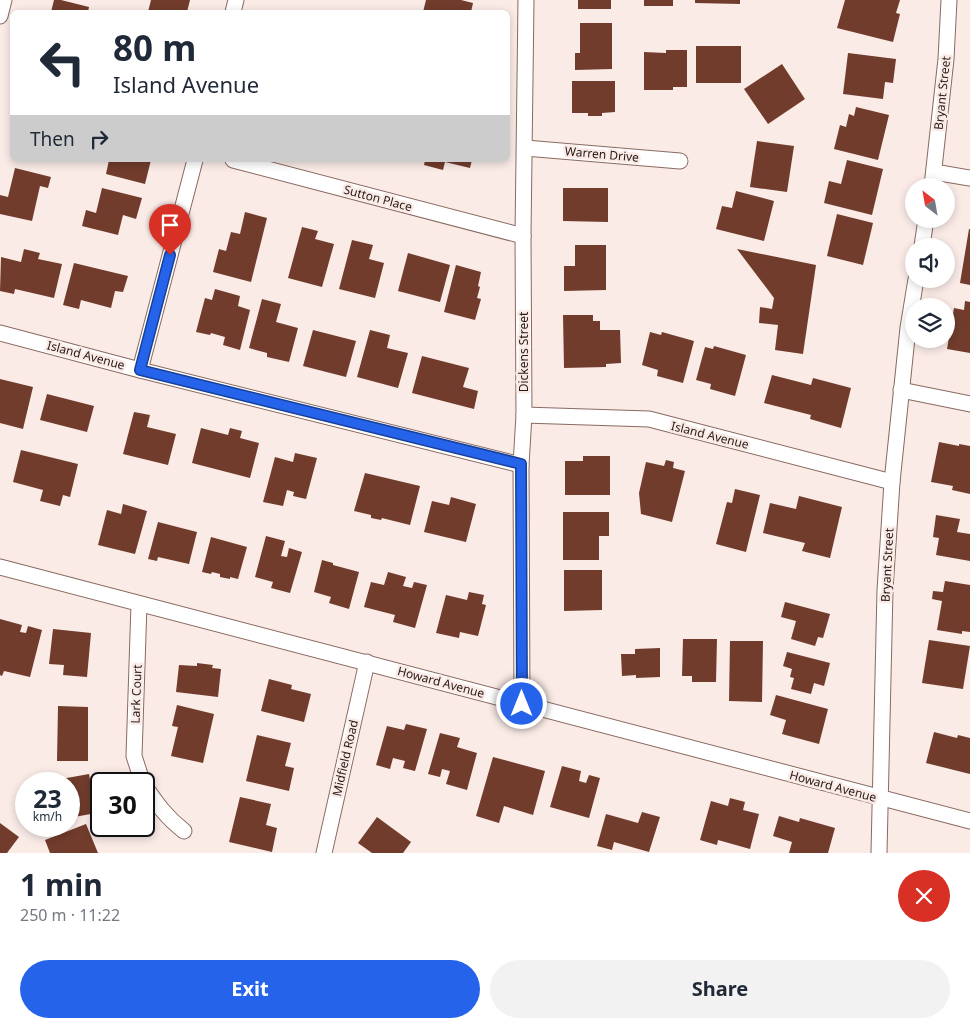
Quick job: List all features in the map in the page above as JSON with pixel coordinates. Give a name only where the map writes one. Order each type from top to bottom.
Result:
[{"type":"street","points":[[0,16],[4,0]]},
{"type":"street","name":"Dickens Street","points":[[522,704],[521,464],[524,415],[523,236],[526,0]]},
{"type":"street","name":"Bryant Street","points":[[933,178],[946,59],[949,0]]},
{"type":"street","name":"Warren Drive","points":[[525,148],[680,161]]},
{"type":"street","points":[[140,370],[194,162]]},
{"type":"street","name":"Sutton Place","points":[[241,162],[523,236]]},
{"type":"street","points":[[955,178],[970,178]]},
{"type":"street","name":"Bryant Street","points":[[879,853],[885,590],[892,482],[908,328],[915,288]]},
{"type":"street","name":"Island Avenue","points":[[0,333],[140,370],[521,464]]},
{"type":"street","points":[[901,390],[970,404]]},
{"type":"street","name":"Island Avenue","points":[[524,415],[649,420],[892,482]]},
{"type":"street","name":"Howard Avenue","points":[[0,567],[970,821]]},
{"type":"street","name":"Lark Court","points":[[139,604],[134,756],[139,772]]},
{"type":"street","name":"Midfield Road","points":[[324,853],[367,662]]},
{"type":"street","name":"Lark Court","points":[[155,803],[173,823],[184,831]]},
{"type":"building","points":[[54,0],[89,7],[88,10],[52,10]]},
{"type":"building","points":[[151,0],[190,0],[188,10],[148,10]]},
{"type":"building","points":[[426,0],[461,0],[473,3],[471,10],[424,10]]},
{"type":"building","points":[[578,0],[611,0],[611,9],[578,9]]},
{"type":"building","points":[[644,0],[673,0],[673,6],[644,6]]},
{"type":"building","points":[[695,0],[740,0],[740,4],[695,3]]},
{"type":"building","points":[[845,0],[900,0],[896,13],[900,14],[893,42],[837,28]]},
{"type":"building","points":[[580,23],[612,23],[612,69],[575,70],[575,53],[580,53]]},
{"type":"building","points":[[696,46],[741,46],[741,83],[696,83]]},
{"type":"building","points":[[666,50],[687,50],[687,87],[673,87],[673,90],[644,90],[644,52],[666,53]]},
{"type":"building","points":[[848,53],[896,59],[893,83],[885,82],[883,99],[843,94]]},
{"type":"building","points":[[782,64],[805,99],[768,124],[744,89]]},
{"type":"building","points":[[572,81],[615,81],[615,112],[602,113],[602,116],[588,116],[588,113],[572,113]]},
{"type":"building","points":[[856,107],[889,115],[878,160],[834,149],[840,125],[846,127],[849,114],[854,116]]},
{"type":"building","points":[[757,141],[794,146],[787,192],[750,187]]},
{"type":"building","points":[[847,160],[883,169],[872,215],[824,203],[829,181],[841,184]]},
{"type":"building","points":[[109,162],[150,162],[145,184],[106,174]]},
{"type":"building","points":[[425,162],[445,162],[443,170],[424,165]]},
{"type":"building","points":[[445,162],[472,162],[470,168]]},
{"type":"building","points":[[15,168],[51,177],[48,188],[40,186],[32,221],[0,214],[0,195],[8,197]]},
{"type":"building","points":[[102,188],[142,198],[136,219],[123,215],[118,235],[82,226],[86,210],[96,213]]},
{"type":"building","points":[[563,188],[608,188],[608,222],[563,221]]},
{"type":"building","points":[[736,191],[774,201],[764,241],[716,229],[722,206],[732,208]]},
{"type":"building","points":[[245,212],[267,218],[251,282],[213,272],[219,249],[226,251],[231,232],[240,234]]},
{"type":"building","points":[[837,214],[873,223],[863,265],[827,256]]},
{"type":"building","points":[[302,227],[318,231],[315,239],[334,244],[322,287],[288,278]]},
{"type":"building","points":[[970,229],[970,285],[960,283]]},
{"type":"building","points":[[352,240],[373,245],[369,259],[384,263],[375,298],[339,289]]},
{"type":"building","points":[[575,245],[606,245],[606,290],[564,291],[564,266],[575,266]]},
{"type":"building","points":[[24,249],[40,253],[38,259],[62,264],[54,298],[15,289],[14,294],[0,291],[1,257],[21,262]]},
{"type":"building","points":[[737,249],[816,265],[803,354],[775,350],[778,325],[759,323],[760,307],[772,309],[774,298]]},
{"type":"building","points":[[408,253],[450,265],[440,302],[398,291]]},
{"type":"building","points":[[74,263],[128,276],[123,292],[115,291],[111,308],[81,300],[79,309],[63,305]]},
{"type":"building","points":[[456,265],[481,272],[477,298],[481,299],[475,320],[444,312]]},
{"type":"building","points":[[215,289],[240,296],[238,306],[250,310],[240,350],[223,345],[225,337],[211,333],[210,335],[196,332],[205,298],[212,300]]},
{"type":"building","points":[[262,299],[281,304],[276,322],[298,328],[289,362],[267,357],[267,353],[249,348]]},
{"type":"building","points":[[965,301],[970,302],[970,353],[947,349],[955,348],[955,308],[964,310]]},
{"type":"building","points":[[563,315],[593,315],[593,321],[600,321],[600,330],[620,330],[621,363],[606,364],[606,367],[564,368]]},
{"type":"building","points":[[313,330],[356,341],[346,377],[303,366]]},
{"type":"building","points":[[370,330],[390,335],[387,348],[408,353],[398,388],[357,377]]},
{"type":"building","points":[[650,332],[661,335],[662,332],[694,341],[683,383],[657,376],[658,370],[642,365]]},
{"type":"building","points":[[714,346],[746,355],[735,396],[710,389],[711,384],[696,380],[705,347],[713,349]]},
{"type":"building","points":[[422,356],[469,368],[463,387],[478,391],[474,409],[412,393]]},
{"type":"building","points":[[772,375],[811,385],[813,378],[851,388],[841,428],[810,419],[811,415],[764,403]]},
{"type":"building","points":[[0,379],[33,387],[23,429],[0,423]]},
{"type":"building","points":[[47,394],[94,406],[87,432],[40,420]]},
{"type":"building","points":[[134,412],[150,415],[147,427],[176,434],[168,465],[123,454]]},
{"type":"building","points":[[201,428],[228,435],[230,428],[242,431],[240,438],[259,443],[250,478],[192,463]]},
{"type":"building","points":[[939,442],[970,446],[970,494],[952,490],[953,486],[931,482]]},
{"type":"building","points":[[21,450],[78,464],[70,497],[63,495],[60,506],[40,501],[43,490],[13,482]]},
{"type":"building","points":[[295,453],[317,458],[306,499],[293,496],[294,492],[287,490],[283,506],[263,502],[275,457],[293,462]]},
{"type":"building","points":[[583,456],[610,456],[610,495],[565,495],[565,461],[583,461]]},
{"type":"building","points":[[666,460],[674,462],[673,468],[685,471],[672,522],[641,514],[639,493],[646,462],[664,466]]},
{"type":"building","points":[[365,473],[420,486],[410,525],[382,518],[381,520],[371,518],[371,515],[354,511]]},
{"type":"building","points":[[735,489],[760,495],[746,552],[716,544],[727,502],[732,503]]},
{"type":"building","points":[[799,496],[842,507],[830,558],[802,551],[805,543],[763,533],[770,503],[796,509]]},
{"type":"building","points":[[451,497],[476,504],[466,542],[424,532],[432,501],[449,505]]},
{"type":"building","points":[[123,504],[147,511],[135,554],[98,545],[107,510],[121,514]]},
{"type":"building","points":[[563,512],[609,512],[609,536],[599,536],[599,560],[563,560]]},
{"type":"building","points":[[936,515],[960,519],[957,532],[970,534],[970,561],[936,555],[939,538],[933,537]]},
{"type":"building","points":[[158,522],[197,532],[189,564],[158,557],[157,561],[148,559]]},
{"type":"building","points":[[266,536],[285,541],[281,556],[287,557],[289,548],[302,552],[290,593],[271,588],[273,582],[255,577]]},
{"type":"building","points":[[211,537],[247,547],[238,579],[220,577],[220,574],[212,572],[211,574],[202,572]]},
{"type":"building","points":[[322,560],[359,572],[349,609],[329,603],[331,597],[314,592]]},
{"type":"building","points":[[564,570],[602,570],[602,610],[564,611]]},
{"type":"building","points":[[388,572],[406,577],[403,586],[412,588],[414,582],[427,585],[415,628],[393,622],[395,615],[364,607],[371,582],[384,585]]},
{"type":"building","points":[[945,581],[970,585],[970,632],[962,631],[962,634],[937,630],[942,601],[932,599],[933,591],[943,592]]},
{"type":"building","points":[[469,592],[484,595],[482,604],[486,605],[478,636],[460,632],[459,638],[436,633],[446,595],[467,600]]},
{"type":"building","points":[[785,602],[830,614],[823,638],[818,637],[815,646],[791,639],[796,621],[781,617]]},
{"type":"building","points":[[0,619],[22,625],[20,632],[26,633],[28,626],[42,630],[30,677],[4,671],[2,676],[0,675]]},
{"type":"building","points":[[53,629],[91,633],[87,677],[63,675],[64,665],[49,664]]},
{"type":"building","points":[[683,639],[717,639],[716,682],[692,682],[692,676],[682,676]]},
{"type":"building","points":[[929,640],[970,646],[963,689],[922,683]]},
{"type":"building","points":[[730,641],[763,641],[762,702],[729,701]]},
{"type":"building","points":[[660,648],[660,677],[636,678],[636,675],[622,676],[621,654],[635,654],[635,649]]},
{"type":"building","points":[[787,652],[830,663],[824,686],[814,683],[811,694],[791,689],[794,678],[790,677],[792,669],[783,666]]},
{"type":"building","points":[[197,663],[213,665],[212,668],[221,669],[218,697],[176,692],[179,665],[197,666]]},
{"type":"building","points":[[269,679],[292,685],[291,689],[311,694],[304,722],[261,711]]},
{"type":"building","points":[[776,695],[828,709],[819,744],[782,734],[786,720],[770,715]]},
{"type":"building","points":[[177,705],[214,714],[203,763],[171,756],[178,727],[172,726]]},
{"type":"building","points":[[58,706],[88,707],[88,761],[57,761]]},
{"type":"building","points":[[406,724],[427,729],[415,771],[403,768],[405,761],[393,758],[390,769],[376,765],[387,726],[404,730]]},
{"type":"building","points":[[934,732],[957,738],[958,735],[970,738],[970,774],[926,763]]},
{"type":"building","points":[[440,733],[460,738],[457,747],[477,753],[467,790],[446,784],[450,771],[442,769],[440,777],[428,774]]},
{"type":"building","points":[[257,735],[291,743],[285,766],[294,768],[289,791],[246,781]]},
{"type":"building","points":[[493,757],[545,771],[533,815],[504,806],[499,823],[476,816]]},
{"type":"building","points":[[562,766],[581,771],[579,781],[586,783],[589,775],[600,778],[589,818],[550,807]]},
{"type":"building","points":[[89,774],[90,814],[80,816],[80,776]]},
{"type":"building","points":[[240,797],[271,804],[266,825],[277,828],[272,852],[229,842]]},
{"type":"building","points":[[730,798],[745,802],[743,810],[759,814],[750,849],[718,840],[717,845],[700,840],[711,801],[728,806]]},
{"type":"building","points":[[642,812],[660,817],[649,852],[614,842],[612,850],[597,846],[606,814],[638,823]]},
{"type":"building","points":[[779,816],[799,822],[800,818],[835,828],[828,853],[789,853],[792,842],[773,836]]},
{"type":"building","points":[[377,817],[411,842],[403,853],[372,853],[358,843]]},
{"type":"building","points":[[0,823],[15,834],[15,837],[19,837],[7,853],[0,853]]},
{"type":"building","points":[[86,824],[98,853],[50,853],[45,840],[53,837],[80,837],[80,826]]},
{"type":"route","points":[[170,255],[140,370],[521,464],[522,704]]}]
